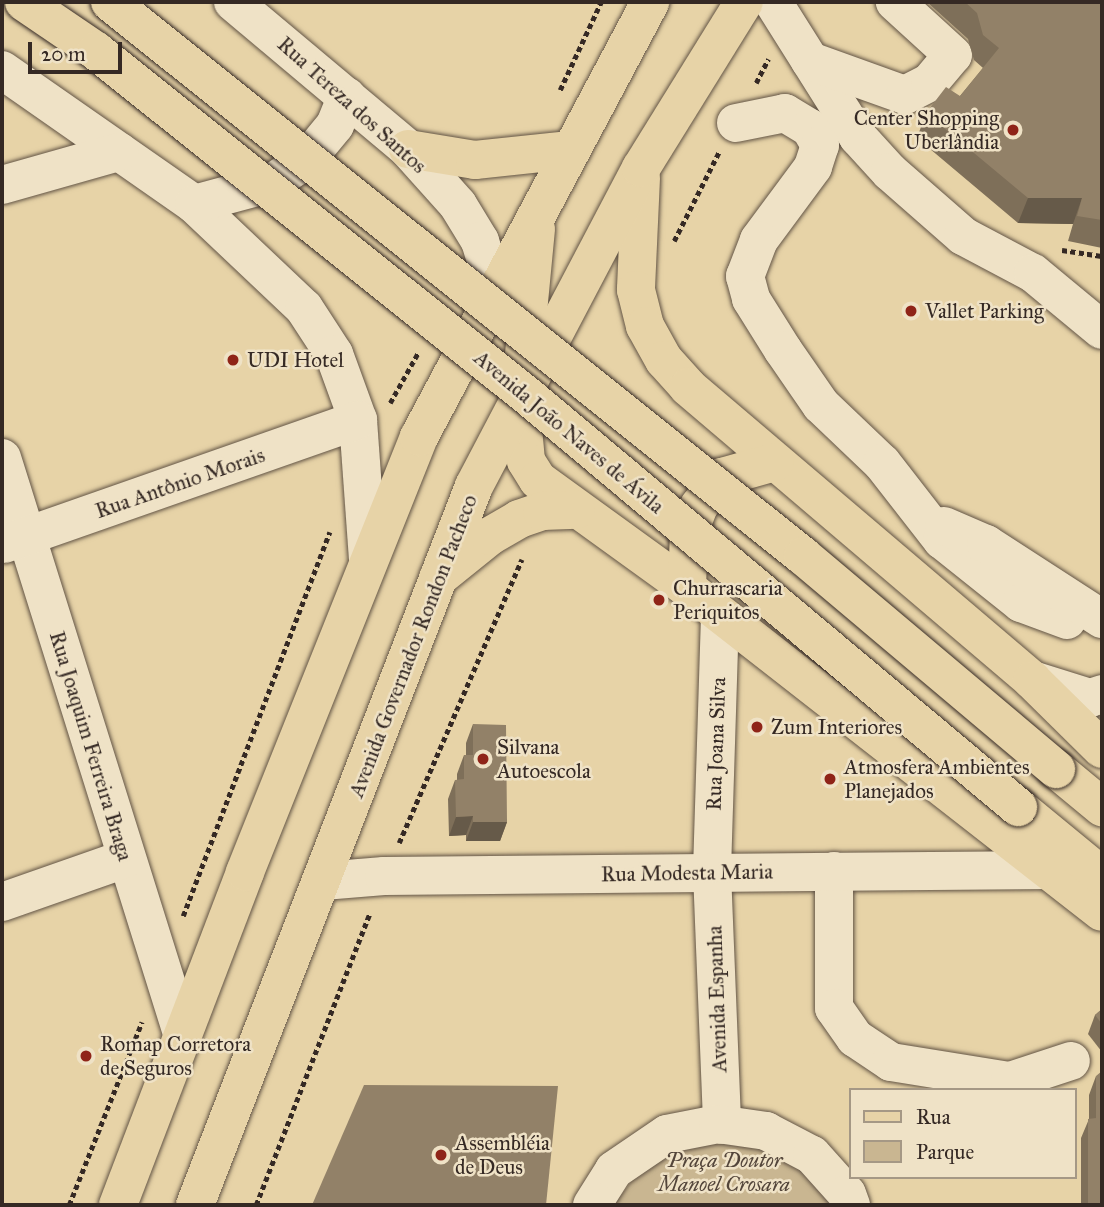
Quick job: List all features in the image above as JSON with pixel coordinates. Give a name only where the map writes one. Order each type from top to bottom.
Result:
[{"type":"main road","name":"Avenida João Naves de Ávila","points":[[24,2],[96,51],[530,398],[1102,876]]},
{"type":"main road","points":[[110,2],[803,556],[1102,807]]},
{"type":"main road","points":[[118,1205],[182,1033],[368,559],[419,437],[650,2]]},
{"type":"main road","name":"Avenida Governador Rondon Pacheco","points":[[195,1205],[323,881],[433,581],[495,442],[641,169],[744,2]]},
{"type":"main road","points":[[408,149],[475,160],[570,150]]},
{"type":"main road","points":[[641,169],[636,290],[645,326],[664,360],[688,387],[1032,680],[1102,749]]},
{"type":"main road","points":[[537,217],[520,394],[526,461],[559,511],[687,588],[1102,912]]},
{"type":"main road","points":[[495,291],[495,442]]},
{"type":"main road","points":[[687,588],[689,532],[699,506],[722,477],[775,462]]},
{"type":"main road","points":[[433,581],[490,536],[559,511]]},
{"type":"street","name":"Rua Tereza dos Santos","points":[[233,2],[408,149],[458,205],[480,242],[495,291]]},
{"type":"street","points":[[810,61],[905,95],[930,82],[953,54],[895,2]]},
{"type":"street","points":[[779,12],[858,137],[890,172],[963,236],[1033,272],[1102,330]]},
{"type":"street","points":[[2,70],[194,204],[304,309],[334,354],[358,420],[368,559]]},
{"type":"street","points":[[194,204],[272,183],[307,159],[334,125],[347,96]]},
{"type":"street","points":[[736,123],[785,113],[810,128],[820,145],[813,167],[751,255],[745,276],[751,299],[821,404],[866,445],[932,522],[986,544],[1088,628]]},
{"type":"street","points":[[2,185],[119,152]]},
{"type":"street","name":"Rua Antônio Morais","points":[[14,541],[358,420]]},
{"type":"street","name":"Rua Joaquim Ferreira Braga","points":[[2,458],[14,541],[125,859],[182,1033]]},
{"type":"street","name":"Rua Joana Silva","points":[[712,873],[720,616]]},
{"type":"street","points":[[1032,680],[1090,698],[1102,694]]},
{"type":"street","points":[[2,902],[125,859]]},
{"type":"street","name":"Rua Modesta Maria","points":[[323,881],[384,876],[1051,870]]},
{"type":"street","points":[[834,871],[834,1008],[855,1038],[891,1062],[1010,1081],[1071,1061]]},
{"type":"street","name":"Avenida Espanha","points":[[712,873],[722,1125]]},
{"type":"street","points":[[592,1205],[614,1170],[667,1134],[722,1125],[766,1131],[812,1155],[847,1194],[851,1205]]},
{"type":"path","points":[[672,253],[736,123],[779,12]]},
{"type":"path","points":[[256,1205],[384,876],[559,511]]},
{"type":"green space","name":"Praça Doutor Manoel Crosara","points":[[720,1139],[760,1144],[797,1161],[836,1205],[613,1205],[644,1166],[680,1147]]},
{"type":"building","name":"Center Shopping Uberlândia","points":[[965,2],[1102,2],[1102,220],[1077,216],[1082,198],[1028,198],[926,113],[946,87],[960,96],[999,48],[983,35],[977,13]]},
{"type":"building","name":"Silvana Autoescola","points":[[473,724],[506,725],[507,822],[473,822],[473,816],[456,817],[455,780],[464,779],[464,755],[473,755]]},
{"type":"building","points":[[1102,1009],[1102,1024],[1095,1015]]},
{"type":"building","points":[[1102,1071],[1102,1205],[1088,1205],[1088,1119],[1096,1118],[1096,1076]]},
{"type":"building","name":"Assembléia de Deus","points":[[364,1085],[558,1086],[546,1205],[312,1205]]},
{"type":"place","name":"Center Shopping Uberlândia","points":[[1013,130]]},
{"type":"place","name":"Vallet Parking","points":[[911,311]]},
{"type":"place","name":"UDI Hotel","points":[[233,360]]},
{"type":"place","name":"Churrascaria Periquitos","points":[[659,600]]},
{"type":"place","name":"Zum Interiores","points":[[757,727]]},
{"type":"place","name":"Silvana Autoescola","points":[[483,759]]},
{"type":"place","name":"Atmosfera Ambientes Planejados","points":[[830,779]]},
{"type":"place","name":"Romap Corretora de Seguros","points":[[86,1056]]},
{"type":"place","name":"Assembléia de Deus","points":[[441,1155]]}]
